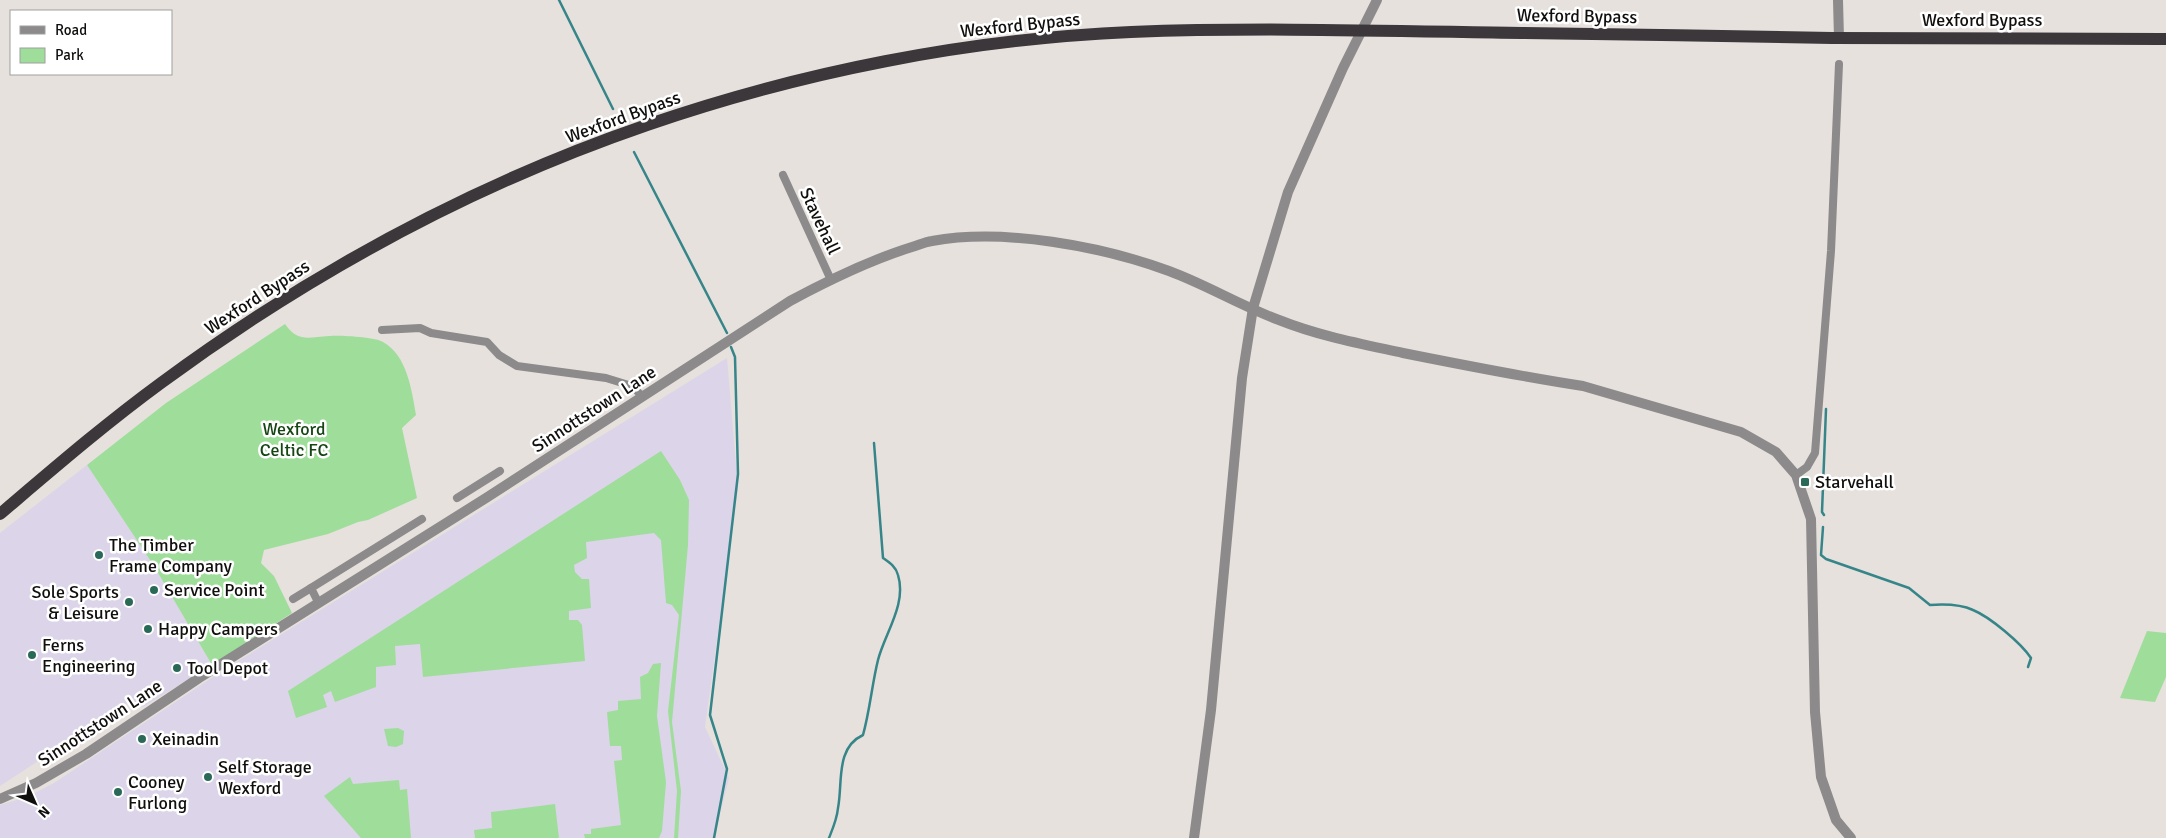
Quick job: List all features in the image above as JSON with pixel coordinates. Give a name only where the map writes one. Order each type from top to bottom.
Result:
[{"type":"highway","name":"Wexford Bypass","points":[[0,514],[150,391],[222,340],[284,298],[414,224],[537,168],[644,126],[747,94],[816,76],[955,50],[1022,41],[1127,32],[1259,30],[1839,38],[2166,39]]},
{"type":"street","points":[[1838,0],[1839,38]]},
{"type":"street","points":[[1194,838],[1211,710],[1242,378],[1253,308],[1288,192],[1343,68],[1376,3]]},
{"type":"street","points":[[1839,64],[1831,251],[1814,453],[1807,468],[1796,475],[1811,519],[1815,712],[1821,777],[1836,820],[1850,838]]},
{"type":"street","name":"Stavehall","points":[[783,175],[831,280]]},
{"type":"street","name":"Sinnottstown Lane","points":[[0,799],[36,783],[86,754],[195,681],[486,498],[790,301],[887,255],[929,241],[967,238],[1043,240],[1100,252],[1167,271],[1279,320],[1337,339],[1583,386],[1725,427],[1748,436],[1776,452],[1796,475]]},
{"type":"street","points":[[382,330],[420,328],[431,333],[487,342],[498,355],[517,366],[583,373],[606,378],[632,386],[642,396]]},
{"type":"street","points":[[457,498],[500,471]]},
{"type":"street","points":[[479,484],[486,498]]},
{"type":"street","points":[[293,599],[422,519]]},
{"type":"street","points":[[310,588],[318,602]]},
{"type":"shaded area","points":[[727,358],[738,488],[705,727],[729,778],[714,838],[0,838],[0,805],[27,797],[54,783],[219,673]]},
{"type":"shaded area","points":[[87,465],[154,566],[212,665],[143,707],[130,701],[0,786],[0,533]]},
{"type":"green space","name":"Wexford Celtic FC","points":[[285,324],[295,334],[304,338],[341,336],[379,340],[391,348],[398,356],[407,374],[416,415],[402,428],[417,498],[368,520],[328,534],[264,550],[261,563],[274,576],[292,613],[212,665],[154,566],[87,465],[166,403]]},
{"type":"green space","points":[[661,451],[680,480],[689,500],[688,545],[672,722],[681,791],[678,838],[674,838],[677,791],[668,711],[679,615],[672,605],[666,603],[661,540],[654,533],[586,542],[587,558],[574,565],[575,572],[582,579],[589,579],[591,608],[569,611],[569,620],[578,620],[582,625],[585,661],[423,677],[420,644],[395,646],[396,665],[376,667],[376,687],[335,702],[331,691],[323,695],[327,707],[296,718],[288,691]]},
{"type":"green space","points":[[2147,631],[2166,633],[2166,677],[2155,702],[2120,698]]},
{"type":"green space","points":[[661,663],[657,716],[666,782],[662,831],[659,838],[585,838],[584,834],[591,834],[591,829],[621,825],[614,761],[622,760],[621,746],[610,746],[607,712],[618,710],[618,701],[641,699],[640,677],[648,673],[653,664]]},
{"type":"green space","points":[[398,728],[404,731],[403,744],[396,747],[388,746],[384,729]]},
{"type":"green space","points":[[350,777],[353,784],[399,780],[400,790],[407,789],[411,838],[361,838],[324,796]]},
{"type":"green space","points":[[555,804],[559,838],[475,838],[474,830],[492,828],[491,812]]},
{"type":"waterway","points":[[559,0],[613,109]]},
{"type":"waterway","points":[[634,152],[727,333]]},
{"type":"waterway","points":[[714,838],[727,769],[710,715],[738,474],[735,357],[731,347]]},
{"type":"waterway","points":[[1824,515],[1822,512],[1826,409]]},
{"type":"waterway","points":[[829,838],[835,823],[844,757],[854,741],[863,735],[878,660],[900,597],[897,572],[883,558],[874,443]]},
{"type":"waterway","points":[[1823,527],[1821,555],[1826,559],[1909,588],[1930,605],[1957,606],[1980,613],[2005,631],[2020,645],[2031,658],[2028,667]]},
{"type":"place","name":"Starvehall","points":[[1805,482]]},
{"type":"place","name":"The Timber Frame Company","points":[[99,555]]},
{"type":"place","name":"Service Point","points":[[154,590]]},
{"type":"place","name":"Sole Sports & Leisure","points":[[129,602]]},
{"type":"place","name":"Happy Campers","points":[[148,629]]},
{"type":"place","name":"Ferns Engineering","points":[[32,655]]},
{"type":"place","name":"Tool Depot","points":[[177,668]]},
{"type":"place","name":"Xeinadin","points":[[142,739]]},
{"type":"place","name":"Self Storage Wexford","points":[[208,777]]},
{"type":"place","name":"Cooney Furlong","points":[[118,792]]}]
